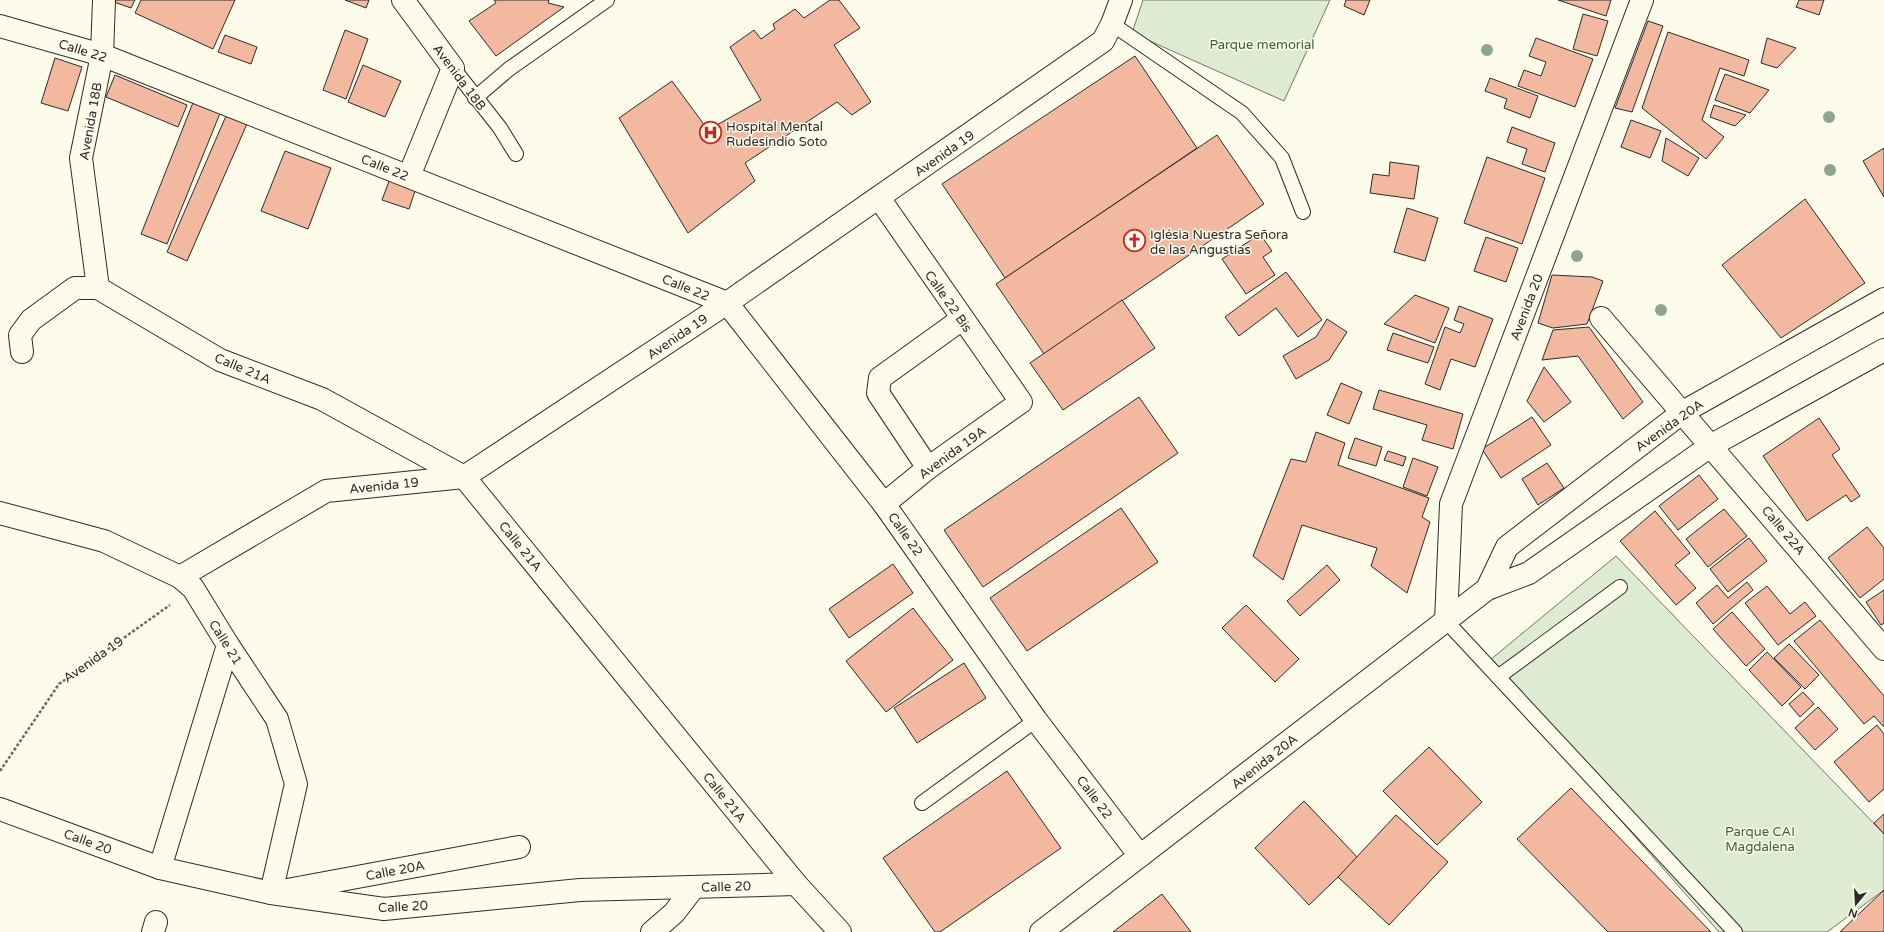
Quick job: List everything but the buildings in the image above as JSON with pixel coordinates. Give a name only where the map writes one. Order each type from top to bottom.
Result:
[{"type":"street","name":"Avenida 18B","points":[[98,288],[81,158],[102,55],[104,0]]},
{"type":"street","name":"Avenida 18B","points":[[403,0],[453,68]]},
{"type":"street","name":"Avenida 19","points":[[187,582],[326,491],[464,477],[726,303],[1103,41],[1112,24],[1121,0]]},
{"type":"street","name":"Avenida 20","points":[[1446,621],[1451,504],[1642,0]]},
{"type":"street","name":"Calle 22","points":[[0,26],[102,55],[726,303],[884,504],[1036,720],[1140,856]]},
{"type":"street","points":[[409,176],[453,68]]},
{"type":"street","name":"Calle 22 Bis","points":[[879,198],[1021,402]]},
{"type":"street","points":[[22,352],[20,335],[31,320],[54,305],[75,288],[98,288]]},
{"type":"street","name":"Calle 21A","points":[[98,288],[220,360],[322,399],[464,477],[796,884],[840,932]]},
{"type":"street","name":"Avenida 20A","points":[[1487,589],[1507,547],[1683,412],[1884,299]]},
{"type":"street","name":"Calle 22A","points":[[1602,318],[1712,445],[1884,649]]},
{"type":"street","points":[[928,468],[878,392],[880,378],[962,319]]},
{"type":"street","name":"Avenida 20A","points":[[1041,932],[1487,589],[1529,573],[1712,445],[1884,350]]},
{"type":"street","name":"Avenida 19A","points":[[884,504],[928,468],[1021,402]]},
{"type":"street","points":[[0,513],[104,541],[187,582]]},
{"type":"street","name":"Calle 21","points":[[187,582],[277,719],[296,784],[271,893]]},
{"type":"street","points":[[160,868],[228,645]]},
{"type":"street","name":"Calle 20","points":[[0,809],[160,868],[271,893],[384,909],[580,890],[796,884]]},
{"type":"street","name":"Calle 20A","points":[[271,893],[518,847]]},
{"type":"street","points":[[652,932],[674,913],[694,887]]},
{"type":"lane","points":[[475,98],[509,69],[607,0]]},
{"type":"lane","points":[[1112,24],[1242,112],[1282,158],[1303,212]]},
{"type":"lane","name":"Avenida 18B","points":[[453,68],[500,128],[516,154]]},
{"type":"lane","points":[[1498,677],[1620,587]]},
{"type":"lane","points":[[1446,621],[1735,932]]},
{"type":"lane","points":[[922,803],[1036,720]]},
{"type":"path","name":"Avenida 19","points":[[0,771],[58,684],[187,582]]},
{"type":"green space","name":"Parque memorial","points":[[1143,0],[1330,0],[1284,101],[1132,33]]},
{"type":"green space","name":"Parque CAI Magdalena","points":[[1616,556],[1884,834],[1884,890],[1827,932],[1719,932],[1484,665]]},
{"type":"place","name":"Hospital Mental Rudesindio Soto","points":[[710,133]]},
{"type":"place","name":"Iglésia Nuestra Señora de las Angustias","points":[[1135,241]]}]
